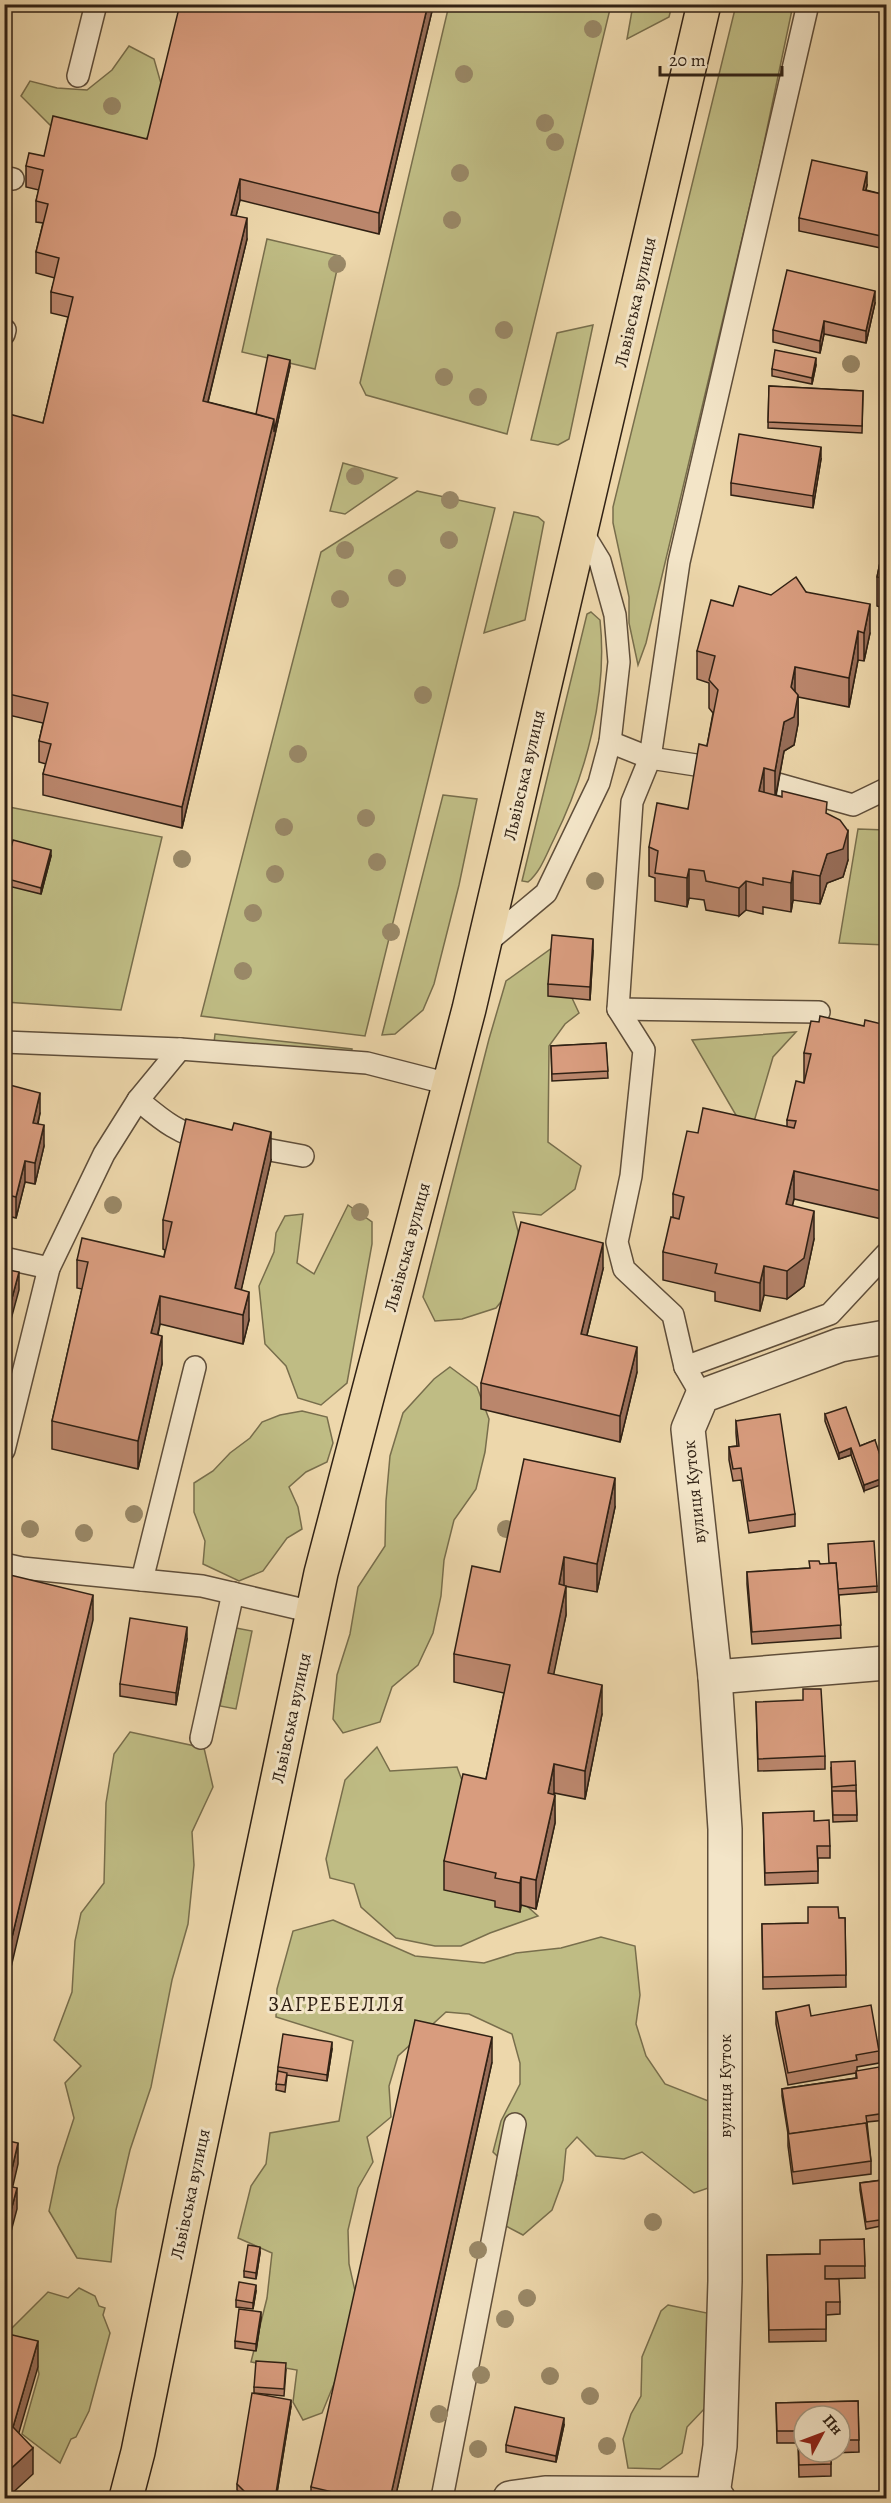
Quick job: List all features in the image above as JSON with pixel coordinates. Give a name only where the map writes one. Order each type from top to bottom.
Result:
[{"type":"main road","name":"Львівська вулиця","points":[[130,2497],[321,1573],[484,944],[704,4]]},
{"type":"street","points":[[702,1396],[840,1345],[886,1337]]},
{"type":"street","name":"вулиця Куток","points":[[702,1396],[687,1429],[715,1677],[725,1829],[725,2281],[720,2446],[716,2496]]},
{"type":"street","points":[[715,1677],[886,1663]]},
{"type":"street","points":[[510,2499],[545,2493],[716,2496]]},
{"type":"lane","points":[[78,76],[96,4]]},
{"type":"lane","points":[[702,1396],[685,1366],[673,1315],[624,1269],[617,1242],[632,1176],[645,1050],[618,1009],[632,802],[650,758],[679,562],[808,4]]},
{"type":"lane","points":[[484,944],[546,892],[599,783],[610,741],[619,662],[615,615],[600,561],[581,530]]},
{"type":"lane","points":[[610,741],[650,758],[709,767]]},
{"type":"lane","points":[[778,784],[853,805],[886,789]]},
{"type":"lane","points":[[618,1009],[819,1012]]},
{"type":"lane","points":[[4,1042],[180,1049],[367,1063],[449,1084]]},
{"type":"lane","points":[[4,1450],[49,1268],[104,1154],[138,1100],[180,1049]]},
{"type":"lane","points":[[138,1100],[167,1124],[191,1137],[303,1156]]},
{"type":"lane","points":[[685,1366],[830,1314],[886,1254]]},
{"type":"lane","points":[[4,1258],[49,1268]]},
{"type":"lane","points":[[142,1580],[195,1367]]},
{"type":"lane","points":[[4,1564],[22,1568],[202,1586],[313,1612]]},
{"type":"lane","points":[[201,1738],[233,1593]]},
{"type":"lane","points":[[442,2499],[515,2124]]},
{"type":"shaded area","points":[[633,4],[672,5],[669,17],[627,39]]},
{"type":"shaded area","points":[[449,5],[611,5],[507,434],[366,395],[360,383]]},
{"type":"shaded area","points":[[736,5],[793,5],[759,167],[646,643],[638,665],[629,623],[629,597],[613,523],[613,507]]},
{"type":"shaded area","points":[[129,46],[154,59],[162,87],[155,126],[142,145],[57,132],[21,96],[30,81],[57,88],[87,90],[112,70]]},
{"type":"shaded area","points":[[267,239],[340,256],[315,369],[242,352]]},
{"type":"shaded area","points":[[593,325],[569,439],[558,445],[531,440],[557,333]]},
{"type":"shaded area","points":[[343,463],[397,478],[345,514],[330,511]]},
{"type":"shaded area","points":[[417,491],[495,508],[365,1036],[201,1016],[321,552]]},
{"type":"shaded area","points":[[514,512],[538,517],[544,522],[525,620],[484,633]]},
{"type":"shaded area","points":[[591,612],[600,620],[601,676],[585,761],[576,788],[546,857],[533,878],[528,882],[522,881],[587,614]]},
{"type":"shaded area","points":[[443,795],[477,799],[459,885],[434,984],[423,1010],[395,1034],[382,1035]]},
{"type":"shaded area","points":[[4,806],[162,837],[121,1010],[5,1002]]},
{"type":"shaded area","points":[[858,829],[886,830],[886,945],[839,943]]},
{"type":"shaded area","points":[[552,948],[579,1013],[565,1024],[549,1046],[548,1142],[581,1166],[575,1189],[541,1215],[513,1212],[519,1235],[520,1278],[496,1308],[462,1319],[435,1321],[423,1297],[506,981]]},
{"type":"shaded area","points":[[796,1032],[773,1057],[753,1125],[740,1122],[692,1040]]},
{"type":"shaded area","points":[[215,1034],[352,1049],[351,1058],[214,1043]]},
{"type":"shaded area","points":[[348,1205],[372,1222],[372,1244],[347,1383],[321,1405],[298,1398],[286,1366],[265,1344],[259,1286],[274,1252],[276,1233],[285,1216],[303,1214],[297,1263],[314,1274]]},
{"type":"shaded area","points":[[450,1367],[477,1387],[489,1419],[485,1452],[476,1489],[454,1520],[444,1560],[441,1596],[433,1633],[418,1665],[392,1687],[380,1722],[343,1733],[333,1719],[337,1675],[350,1634],[358,1587],[385,1546],[390,1456],[403,1413],[434,1379]]},
{"type":"shaded area","points":[[302,1411],[327,1417],[333,1443],[327,1462],[306,1472],[289,1487],[298,1507],[302,1529],[287,1538],[263,1571],[239,1581],[203,1564],[205,1541],[194,1512],[194,1483],[213,1471],[230,1453],[250,1438],[262,1422],[280,1415]]},
{"type":"shaded area","points":[[236,1628],[252,1631],[236,1709],[220,1706]]},
{"type":"shaded area","points":[[130,1732],[204,1748],[213,1787],[192,1832],[194,1865],[188,1924],[172,1980],[151,2087],[130,2150],[116,2210],[111,2262],[77,2258],[49,2211],[58,2167],[74,2118],[65,2083],[81,2066],[54,2040],[72,1992],[75,1941],[81,1913],[104,1883],[106,1803],[114,1754]]},
{"type":"shaded area","points":[[377,1747],[390,1771],[457,1767],[466,1791],[520,1900],[538,1916],[461,1946],[435,1946],[396,1938],[361,1907],[354,1884],[330,1878],[326,1859],[345,1780]]},
{"type":"shaded area","points":[[333,1920],[415,1956],[484,1963],[516,1953],[561,1948],[601,1937],[635,1946],[640,1995],[636,2024],[646,2056],[665,2084],[711,2102],[714,2186],[694,2193],[642,2152],[624,2159],[596,2156],[577,2137],[566,2149],[563,2180],[552,2210],[523,2235],[504,2225],[517,2175],[493,2152],[501,2121],[520,2084],[520,2063],[512,2034],[469,2014],[446,2012],[398,2056],[389,2086],[391,2117],[367,2137],[373,2162],[358,2188],[348,2230],[349,2264],[361,2318],[322,2413],[303,2420],[293,2402],[297,2370],[251,2362],[267,2298],[272,2253],[238,2238],[251,2186],[266,2164],[270,2133],[339,2121],[353,2041],[276,2017],[277,1989],[293,1931]]},
{"type":"shaded area","points":[[79,2288],[95,2296],[99,2306],[105,2308],[103,2315],[110,2333],[89,2411],[76,2437],[71,2439],[60,2463],[22,2434],[39,2374],[37,2364],[4,2336],[48,2292],[68,2298]]},
{"type":"shaded area","points":[[668,2305],[707,2313],[709,2340],[707,2406],[687,2427],[682,2453],[660,2469],[628,2468],[623,2439],[631,2414],[641,2396],[642,2357],[661,2311]]},
{"type":"building","points":[[180,4],[428,4],[379,213],[240,179],[231,215],[247,218],[203,401],[274,419],[182,807],[43,774],[51,744],[39,741],[48,703],[4,693],[4,513],[8,497],[4,496],[4,434],[9,414],[43,423],[73,297],[51,292],[59,258],[36,252],[48,204],[36,201],[43,170],[26,166],[29,153],[44,156],[53,116],[147,139]]},
{"type":"building","points":[[812,160],[867,172],[863,190],[886,195],[886,210],[881,236],[799,218]]},
{"type":"building","points":[[787,270],[875,291],[866,331],[824,321],[820,341],[773,330]]},
{"type":"building","points":[[775,350],[816,358],[812,378],[772,369]]},
{"type":"building","points":[[268,355],[290,360],[274,432],[274,419],[256,414]]},
{"type":"building","points":[[769,386],[863,391],[862,426],[768,422]]},
{"type":"building","points":[[739,434],[821,447],[813,496],[731,483]]},
{"type":"building","points":[[886,534],[886,579],[877,577]]},
{"type":"building","points":[[796,577],[806,592],[870,604],[864,633],[858,631],[849,678],[795,667],[791,687],[798,695],[794,717],[784,722],[775,771],[764,768],[759,791],[782,797],[782,791],[827,802],[826,813],[840,820],[848,831],[843,849],[827,854],[820,876],[793,871],[791,883],[763,878],[763,885],[746,881],[739,888],[706,881],[704,871],[689,869],[687,878],[655,873],[658,851],[649,847],[657,803],[688,809],[699,744],[707,746],[718,690],[709,680],[715,656],[697,651],[711,600],[733,606],[739,586],[771,595]]},
{"type":"building","points":[[886,579],[886,605],[880,604]]},
{"type":"building","points":[[886,607],[886,632],[881,631]]},
{"type":"building","points":[[13,840],[51,850],[41,888],[4,878]]},
{"type":"building","points":[[552,935],[593,939],[590,987],[548,984]]},
{"type":"building","points":[[820,1016],[864,1026],[865,1020],[886,1025],[886,1192],[794,1171],[786,1204],[814,1211],[804,1258],[787,1271],[764,1266],[760,1283],[715,1273],[717,1264],[663,1252],[671,1217],[679,1219],[684,1197],[673,1194],[687,1131],[698,1133],[703,1108],[794,1128],[796,1121],[787,1120],[796,1081],[804,1083],[811,1054],[804,1053],[811,1021],[819,1022]]},
{"type":"building","points":[[606,1043],[608,1071],[552,1074],[551,1046]]},
{"type":"building","points":[[6,1084],[40,1093],[33,1123],[44,1125],[35,1163],[25,1161],[16,1197],[4,1194],[4,1090]]},
{"type":"building","points":[[186,1119],[232,1130],[234,1123],[271,1132],[235,1288],[249,1292],[243,1315],[160,1296],[151,1333],[162,1336],[138,1441],[52,1421],[88,1262],[77,1260],[82,1238],[164,1257],[172,1222],[163,1220]]},
{"type":"building","points":[[521,1222],[603,1243],[581,1334],[637,1347],[620,1416],[481,1383]]},
{"type":"building","points":[[4,1269],[19,1272],[4,1328]]},
{"type":"building","points":[[846,1407],[860,1446],[875,1440],[886,1477],[864,1485],[851,1448],[839,1453],[825,1414]]},
{"type":"building","points":[[780,1414],[795,1514],[749,1521],[741,1468],[733,1469],[729,1447],[739,1446],[736,1421]]},
{"type":"building","points":[[524,1459],[615,1478],[597,1564],[564,1557],[559,1584],[566,1586],[548,1673],[602,1685],[585,1771],[554,1764],[548,1793],[555,1795],[536,1880],[521,1877],[520,1883],[495,1878],[496,1873],[444,1861],[463,1774],[486,1779],[510,1665],[454,1654],[472,1566],[500,1572]]},
{"type":"building","points":[[874,1541],[877,1586],[838,1589],[836,1563],[829,1563],[828,1544]]},
{"type":"building","points":[[809,1561],[819,1561],[820,1564],[836,1563],[841,1625],[752,1632],[747,1572],[810,1568]]},
{"type":"building","points":[[6,1574],[93,1595],[4,1971],[4,1582]]},
{"type":"building","points":[[130,1618],[187,1627],[176,1693],[120,1684]]},
{"type":"building","points":[[803,1689],[821,1689],[825,1756],[758,1759],[756,1702],[803,1700]]},
{"type":"building","points":[[855,1761],[856,1785],[832,1787],[831,1762]]},
{"type":"building","points":[[832,1791],[856,1791],[857,1815],[833,1815]]},
{"type":"building","points":[[814,1811],[814,1821],[829,1820],[830,1846],[817,1846],[818,1871],[765,1873],[763,1813]]},
{"type":"building","points":[[808,1907],[838,1907],[839,1918],[845,1918],[846,1975],[763,1977],[762,1924],[808,1923]]},
{"type":"building","points":[[809,2005],[811,2016],[871,2005],[879,2051],[856,2055],[857,2060],[788,2073],[776,2012]]},
{"type":"building","points":[[415,2020],[492,2037],[390,2499],[362,2499],[311,2487]]},
{"type":"building","points":[[283,2034],[332,2042],[327,2075],[278,2067]]},
{"type":"building","points":[[879,2067],[886,2113],[866,2116],[867,2123],[789,2134],[782,2089],[857,2078],[856,2071]]},
{"type":"building","points":[[278,2071],[287,2073],[285,2085],[276,2084]]},
{"type":"building","points":[[866,2123],[871,2161],[793,2172],[788,2134]]},
{"type":"building","points":[[4,2140],[18,2143],[8,2186],[17,2188],[4,2237]]},
{"type":"building","points":[[886,2166],[886,2219],[866,2222],[860,2183],[883,2180],[881,2167]]},
{"type":"building","points":[[864,2239],[865,2266],[825,2266],[825,2279],[839,2279],[840,2302],[826,2302],[826,2329],[769,2330],[767,2255],[820,2254],[820,2240]]},
{"type":"building","points":[[248,2245],[260,2247],[256,2273],[244,2271]]},
{"type":"building","points":[[239,2282],[256,2285],[253,2303],[236,2300]]},
{"type":"building","points":[[239,2309],[261,2312],[256,2344],[235,2341]]},
{"type":"building","points":[[4,2333],[38,2341],[13,2427],[33,2448],[4,2475]]},
{"type":"building","points":[[256,2361],[286,2363],[284,2389],[254,2387]]},
{"type":"building","points":[[252,2393],[291,2400],[275,2499],[250,2497],[237,2484]]},
{"type":"building","points":[[858,2401],[859,2440],[852,2440],[852,2404],[792,2404],[792,2431],[777,2431],[776,2403]]},
{"type":"building","points":[[515,2407],[564,2418],[556,2456],[506,2445]]},
{"type":"district","name":"ЗАГРЕБЕЛЛЯ","points":[[337,2004]]}]
